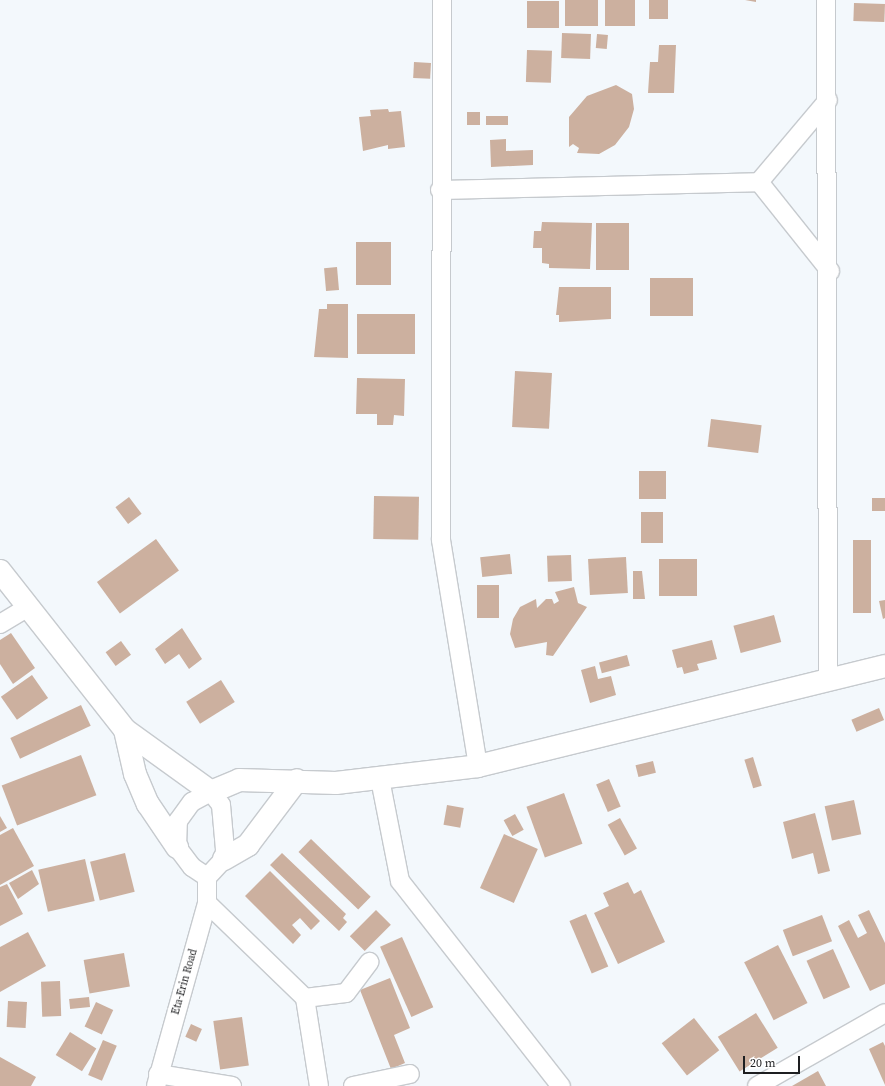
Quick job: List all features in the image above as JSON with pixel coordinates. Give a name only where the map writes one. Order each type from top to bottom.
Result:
[{"type":"street","points":[[442,0],[440,190],[442,540],[478,766]]},
{"type":"street","points":[[826,0],[830,271],[828,680]]},
{"type":"street","points":[[440,190],[759,182],[828,100]]},
{"type":"street","points":[[759,182],[830,271]]},
{"type":"street","points":[[0,571],[27,608],[125,730],[211,792],[221,804],[223,817],[224,859]]},
{"type":"street","points":[[0,624],[27,608]]},
{"type":"street","points":[[177,847],[178,821],[184,811],[211,792],[239,780],[297,780],[336,783],[380,779],[478,766],[885,666]]},
{"type":"street","points":[[125,730],[135,774],[148,804],[192,867],[207,877],[224,859],[248,845],[297,780]]},
{"type":"street","points":[[380,779],[400,881],[561,1086]]},
{"type":"street","name":"Eta-Erin Road","points":[[157,1080],[208,903],[207,877]]},
{"type":"street","points":[[208,903],[305,998],[319,1086]]},
{"type":"street","points":[[305,998],[346,993],[369,962]]},
{"type":"street","points":[[757,1086],[885,1013]]},
{"type":"street","points":[[353,1086],[410,1074]]},
{"type":"street","points":[[157,1080],[232,1086]]},
{"type":"building","points":[[565,0],[598,0],[598,26],[565,26]]},
{"type":"building","points":[[605,0],[635,0],[635,26],[605,26]]},
{"type":"building","points":[[649,0],[668,0],[668,19],[649,19]]},
{"type":"building","points":[[745,0],[756,0],[756,2]]},
{"type":"building","points":[[527,1],[559,1],[559,28],[527,28]]},
{"type":"building","points":[[854,3],[885,4],[884,22],[853,21]]},
{"type":"building","points":[[562,33],[591,34],[590,59],[561,58]]},
{"type":"building","points":[[597,34],[608,35],[607,49],[596,48]]},
{"type":"building","points":[[659,45],[676,45],[674,93],[648,93],[650,62],[658,62]]},
{"type":"building","points":[[527,50],[552,51],[551,83],[526,82]]},
{"type":"building","points":[[414,62],[431,63],[430,79],[413,78]]},
{"type":"building","points":[[616,85],[632,94],[634,109],[629,127],[615,145],[599,154],[577,153],[579,148],[573,144],[569,147],[569,117],[587,96]]},
{"type":"building","points":[[388,109],[389,112],[401,111],[405,147],[388,149],[388,145],[363,151],[359,117],[371,116],[370,110]]},
{"type":"building","points":[[467,112],[480,112],[480,125],[467,125]]},
{"type":"building","points":[[486,116],[508,116],[508,125],[486,125]]},
{"type":"building","points":[[506,139],[506,151],[533,150],[533,165],[491,167],[490,140]]},
{"type":"building","points":[[542,222],[592,223],[590,269],[549,268],[549,264],[542,263],[542,248],[533,248],[534,231],[541,231]]},
{"type":"building","points":[[596,223],[629,223],[629,270],[596,270]]},
{"type":"building","points":[[356,242],[391,242],[391,285],[356,285]]},
{"type":"building","points":[[337,267],[339,290],[326,291],[324,268]]},
{"type":"building","points":[[650,278],[693,278],[693,316],[650,316]]},
{"type":"building","points":[[559,287],[611,287],[611,319],[559,322],[559,315],[556,315]]},
{"type":"building","points":[[327,304],[348,304],[348,358],[314,357],[319,309],[327,309]]},
{"type":"building","points":[[357,314],[415,314],[415,354],[357,354]]},
{"type":"building","points":[[515,371],[552,373],[549,429],[512,427]]},
{"type":"building","points":[[357,378],[405,379],[404,416],[394,415],[393,425],[377,425],[377,414],[356,414]]},
{"type":"building","points":[[711,419],[762,425],[758,453],[708,447]]},
{"type":"building","points":[[639,471],[666,471],[666,499],[639,499]]},
{"type":"building","points":[[374,496],[419,497],[418,540],[373,539]]},
{"type":"building","points":[[129,497],[142,514],[128,524],[115,507]]},
{"type":"building","points":[[872,498],[885,498],[885,511],[872,511]]},
{"type":"building","points":[[641,512],[663,512],[663,543],[641,543]]},
{"type":"building","points":[[156,539],[179,571],[120,613],[97,582]]},
{"type":"building","points":[[853,540],[871,540],[871,613],[853,613]]},
{"type":"building","points":[[510,554],[512,574],[482,577],[480,557]]},
{"type":"building","points":[[571,555],[572,581],[548,582],[547,556]]},
{"type":"building","points":[[626,557],[628,593],[590,595],[588,559]]},
{"type":"building","points":[[659,559],[697,559],[697,596],[659,596]]},
{"type":"building","points":[[633,571],[642,571],[645,599],[633,599]]},
{"type":"building","points":[[477,585],[499,585],[499,618],[477,618]]},
{"type":"building","points":[[574,587],[578,603],[587,607],[553,656],[546,655],[547,642],[515,648],[510,634],[513,619],[520,607],[536,599],[537,608],[546,599],[552,599],[554,604],[559,601],[555,592]]},
{"type":"building","points":[[885,600],[885,618],[883,619],[879,601]]},
{"type":"building","points":[[774,615],[781,642],[741,653],[733,626]]},
{"type":"building","points":[[182,628],[202,659],[189,669],[179,654],[165,664],[155,649]]},
{"type":"building","points":[[11,633],[35,668],[13,684],[0,664],[0,640]]},
{"type":"building","points":[[712,640],[717,659],[697,664],[699,670],[684,674],[682,667],[677,668],[672,650]]},
{"type":"building","points":[[121,641],[131,655],[116,666],[106,652]]},
{"type":"building","points":[[627,655],[630,666],[602,673],[599,663]]},
{"type":"building","points":[[595,666],[598,679],[611,676],[616,695],[590,703],[581,670]]},
{"type":"building","points":[[32,675],[48,698],[17,720],[1,697]]},
{"type":"building","points":[[221,680],[235,702],[200,724],[186,702]]},
{"type":"building","points":[[81,705],[91,726],[20,759],[10,738]]},
{"type":"building","points":[[879,708],[884,720],[856,732],[851,720]]},
{"type":"building","points":[[81,755],[96,795],[17,826],[2,785]]},
{"type":"building","points":[[753,757],[762,786],[753,788],[744,760]]},
{"type":"building","points":[[653,761],[656,773],[638,777],[636,765]]},
{"type":"building","points":[[609,779],[621,807],[608,812],[596,784]]},
{"type":"building","points":[[564,793],[582,844],[545,857],[526,807]]},
{"type":"building","points":[[854,800],[861,834],[832,840],[825,806]]},
{"type":"building","points":[[447,805],[464,808],[460,828],[444,825]]},
{"type":"building","points":[[815,813],[830,871],[818,874],[813,853],[792,859],[783,822]]},
{"type":"building","points":[[515,814],[524,830],[512,836],[504,820]]},
{"type":"building","points":[[0,816],[7,828],[0,832]]},
{"type":"building","points":[[620,818],[637,849],[625,855],[608,825]]},
{"type":"building","points":[[13,828],[34,866],[0,885],[0,835]]},
{"type":"building","points":[[504,834],[538,849],[514,903],[480,888]]},
{"type":"building","points":[[311,839],[371,897],[358,910],[298,852]]},
{"type":"building","points":[[125,853],[135,892],[100,901],[90,862]]},
{"type":"building","points":[[282,853],[346,914],[343,918],[347,922],[339,931],[270,865]]},
{"type":"building","points":[[85,859],[95,901],[48,912],[38,870]]},
{"type":"building","points":[[32,870],[39,884],[18,899],[9,883]]},
{"type":"building","points":[[270,871],[320,921],[311,930],[300,918],[292,925],[301,935],[293,944],[245,896]]},
{"type":"building","points":[[628,882],[634,894],[641,890],[665,942],[618,964],[594,913],[609,906],[603,893]]},
{"type":"building","points":[[7,884],[23,914],[0,926],[0,887]]},
{"type":"building","points":[[376,910],[391,925],[365,951],[350,936]]},
{"type":"building","points":[[869,910],[885,943],[885,984],[870,991],[838,926],[849,920],[858,938],[867,933],[858,915]]},
{"type":"building","points":[[586,914],[608,966],[592,974],[569,921]]},
{"type":"building","points":[[822,915],[832,941],[793,956],[783,930]]},
{"type":"building","points":[[28,932],[46,966],[0,992],[0,947]]},
{"type":"building","points":[[402,937],[433,1007],[411,1017],[380,947]]},
{"type":"building","points":[[778,945],[808,1003],[774,1020],[744,962]]},
{"type":"building","points":[[833,949],[850,987],[824,999],[807,961]]},
{"type":"building","points":[[124,953],[130,986],[90,994],[84,960]]},
{"type":"building","points":[[390,978],[410,1028],[394,1035],[405,1063],[391,1069],[360,990]]},
{"type":"building","points":[[60,981],[61,1016],[42,1017],[41,982]]},
{"type":"building","points":[[89,997],[90,1007],[70,1009],[69,999]]},
{"type":"building","points":[[8,1001],[27,1002],[26,1028],[7,1027]]},
{"type":"building","points":[[96,1002],[113,1010],[102,1035],[85,1026]]},
{"type":"building","points":[[756,1013],[778,1048],[740,1072],[718,1037]]},
{"type":"building","points":[[242,1017],[249,1066],[220,1070],[213,1021]]},
{"type":"building","points":[[694,1018],[719,1050],[687,1076],[662,1043]]},
{"type":"building","points":[[191,1024],[202,1029],[196,1042],[185,1037]]},
{"type":"building","points":[[70,1032],[96,1048],[82,1071],[56,1055]]},
{"type":"building","points":[[103,1040],[117,1046],[102,1081],[88,1075]]},
{"type":"building","points":[[883,1042],[885,1046],[885,1085],[869,1049]]},
{"type":"building","points":[[0,1057],[36,1077],[31,1086],[0,1086]]},
{"type":"building","points":[[818,1071],[826,1086],[792,1086]]}]
